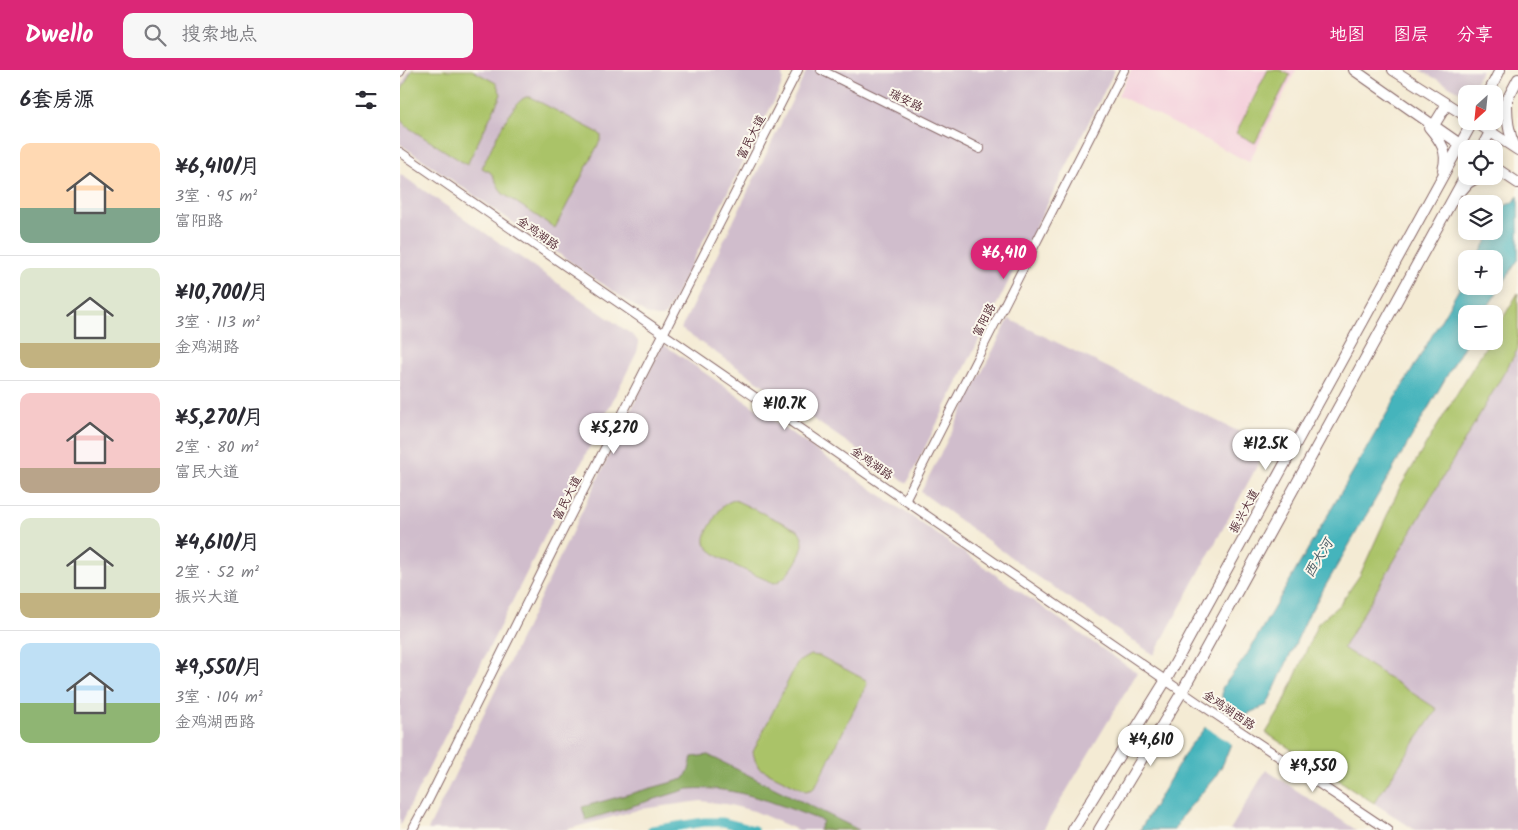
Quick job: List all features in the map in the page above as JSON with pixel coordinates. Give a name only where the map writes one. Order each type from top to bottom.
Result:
[{"type":"main road","points":[[1354,70],[1458,142]]},
{"type":"main road","points":[[1393,70],[1458,111]]},
{"type":"main road","points":[[1492,85],[1500,70]]},
{"type":"main road","points":[[1485,140],[1518,79]]},
{"type":"main road","points":[[1507,99],[1509,129],[1517,149]]},
{"type":"main road","points":[[1434,125],[1449,106]]},
{"type":"main road","points":[[1449,106],[1458,107]]},
{"type":"main road","points":[[1419,115],[1440,139],[1444,149],[1445,164],[1436,188]]},
{"type":"main road","points":[[1490,131],[1517,149]]},
{"type":"main road","name":"振兴大道","points":[[1073,830],[1166,680],[1436,188],[1458,155]]},
{"type":"main road","points":[[1503,174],[1518,183]]},
{"type":"main road","points":[[1099,830],[1182,692],[1461,185]]},
{"type":"main road","points":[[1449,206],[1466,185]]},
{"type":"street","name":"富民大道","points":[[412,830],[798,70]]},
{"type":"street","name":"瑞安路","points":[[822,70],[980,149]]},
{"type":"street","name":"富阳路","points":[[905,500],[1124,70]]},
{"type":"street","name":"金鸡湖路","points":[[400,152],[1182,692]]},
{"type":"street","name":"金鸡湖西路","points":[[1182,692],[1388,830]]},
{"type":"shaded area","points":[[409,70],[781,70],[783,79],[780,89],[666,314],[662,317],[656,317],[646,314],[400,144],[400,88]]},
{"type":"shaded area","points":[[807,70],[1115,70],[907,483],[681,329]]},
{"type":"shaded area","points":[[1131,70],[1296,70],[1249,162],[1118,95]]},
{"type":"shaded area","points":[[1420,70],[1482,70],[1474,85],[1458,85],[1458,91]]},
{"type":"shaded area","points":[[400,174],[634,336],[639,343],[637,352],[400,826]]},
{"type":"shaded area","points":[[1009,319],[1268,446],[1154,655],[1034,574],[921,492]]},
{"type":"shaded area","points":[[663,344],[1137,673],[1043,830],[798,830],[754,811],[726,804],[701,801],[641,809],[565,830],[428,830]]},
{"type":"shaded area","points":[[1518,349],[1518,830],[1415,830],[1374,803],[1437,709],[1343,648]]},
{"type":"shaded area","points":[[1266,770],[1356,830],[1230,830]]},
{"type":"green space","points":[[412,70],[472,70],[496,83],[501,94],[467,165],[406,126],[400,119],[400,93]]},
{"type":"green space","points":[[1268,70],[1280,70],[1290,75],[1255,143],[1236,133]]},
{"type":"green space","points":[[530,97],[601,135],[601,139],[555,228],[502,193],[490,172],[482,168],[507,118],[520,101]]},
{"type":"green space","points":[[1518,293],[1518,349],[1343,648],[1437,709],[1374,803],[1266,733],[1283,705],[1318,623],[1339,605],[1360,575],[1399,489],[1484,350],[1503,350],[1503,318]]},
{"type":"green space","points":[[735,500],[798,530],[803,545],[799,556],[788,573],[779,581],[774,583],[747,571],[724,560],[708,548],[705,536],[715,517],[719,510]]},
{"type":"green space","points":[[810,655],[820,656],[866,680],[867,684],[815,787],[806,791],[759,768],[753,752],[796,665]]},
{"type":"green space","points":[[708,755],[859,830],[819,830],[823,821],[790,809],[740,793],[706,789],[688,789],[586,820],[582,807],[684,779],[689,770],[692,757]]},
{"type":"water","points":[[1518,196],[1518,260],[1503,283],[1503,250],[1482,250],[1487,240],[1503,240],[1503,211],[1506,205],[1514,202]]},
{"type":"water","name":"西大河","points":[[1458,291],[1458,295],[1495,295],[1489,305],[1458,305],[1458,350],[1462,350],[1308,616],[1267,705],[1249,713],[1232,741],[1223,764],[1215,777],[1183,815],[1174,830],[1140,830],[1189,747],[1222,702],[1222,688],[1246,656]]},
{"type":"pier","points":[[1219,700],[1248,719],[1233,745],[1203,725]]},
{"type":"waterway","points":[[652,830],[704,822],[723,822],[754,830]]}]
